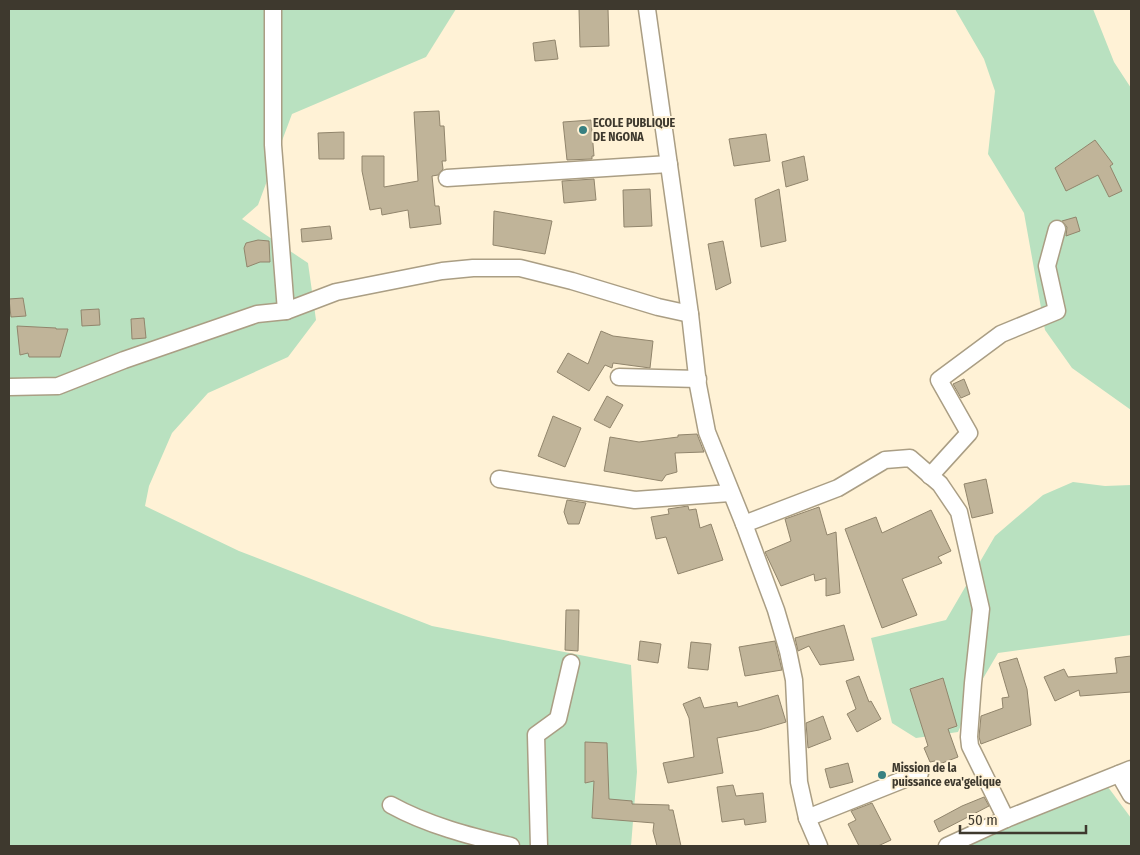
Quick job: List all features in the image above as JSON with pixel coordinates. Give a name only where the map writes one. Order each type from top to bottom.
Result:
[{"type":"street","points":[[273,9],[273,145],[286,311]]},
{"type":"street","points":[[647,9],[707,432],[776,610],[788,651],[794,680],[799,782],[807,818],[819,846]]},
{"type":"street","points":[[447,178],[669,164]]},
{"type":"street","points":[[930,476],[970,433],[939,380],[1001,334],[1056,311],[1047,266],[1057,229]]},
{"type":"street","points":[[9,387],[58,386],[124,360],[257,314],[286,311],[336,292],[442,271],[473,268],[520,268],[572,281],[658,307],[690,314]]},
{"type":"street","points":[[619,377],[698,379]]},
{"type":"street","points":[[744,524],[838,488],[885,460],[910,458],[940,484],[959,512],[981,616],[973,683],[970,746],[1006,819]]},
{"type":"street","points":[[499,479],[635,500],[730,493]]},
{"type":"street","points":[[539,846],[536,735],[558,719],[571,663]]},
{"type":"street","points":[[947,846],[1006,819],[1125,771],[1131,795]]},
{"type":"street","points":[[807,818],[920,773]]},
{"type":"street","points":[[390,805],[406,813],[466,834],[511,846]]},
{"type":"green space","points":[[9,9],[456,9],[426,57],[292,114],[258,205],[242,219],[308,263],[316,320],[288,357],[208,393],[172,433],[149,486],[145,506],[239,551],[432,626],[631,665],[637,772],[631,846],[9,846]]},
{"type":"green space","points":[[955,9],[1093,9],[1114,62],[1131,88],[1131,410],[1072,368],[1045,330],[1024,213],[988,154],[995,91],[984,59]]},
{"type":"green space","points":[[1073,482],[1105,486],[1131,485],[1131,635],[998,653],[978,687],[958,732],[916,738],[892,723],[871,638],[946,620],[995,536],[1043,495]]},
{"type":"green space","points":[[1105,783],[1131,818],[1131,846],[945,846]]},
{"type":"building","points":[[579,9],[608,9],[609,46],[580,47]]},
{"type":"building","points":[[555,40],[558,59],[535,61],[533,43]]},
{"type":"building","points":[[439,111],[440,126],[444,126],[446,161],[442,161],[443,169],[438,175],[432,176],[435,206],[439,206],[441,224],[410,228],[408,210],[382,215],[381,208],[370,210],[362,171],[362,156],[384,156],[384,187],[418,181],[414,112]]},
{"type":"building","points":[[591,120],[594,156],[592,156],[592,159],[567,160],[563,122]]},
{"type":"building","points":[[344,132],[344,159],[319,159],[318,133]]},
{"type":"building","points":[[766,134],[770,161],[734,166],[729,139]]},
{"type":"building","points":[[1095,140],[1113,164],[1110,166],[1122,191],[1109,197],[1098,175],[1066,191],[1055,168]]},
{"type":"building","points":[[804,156],[808,180],[786,187],[782,162]]},
{"type":"building","points":[[594,179],[596,200],[564,203],[562,181]]},
{"type":"building","points":[[650,189],[652,226],[624,227],[623,190]]},
{"type":"building","points":[[779,189],[786,241],[761,247],[755,199]]},
{"type":"building","points":[[494,211],[552,221],[545,254],[493,245]]},
{"type":"building","points":[[1076,217],[1080,231],[1066,236],[1067,227],[1062,221]]},
{"type":"building","points":[[330,226],[332,239],[302,242],[301,229]]},
{"type":"building","points":[[258,240],[269,241],[270,262],[260,262],[247,267],[244,248],[246,243]]},
{"type":"building","points":[[723,241],[731,283],[716,290],[708,244]]},
{"type":"building","points":[[23,298],[26,316],[11,317],[9,299]]},
{"type":"building","points":[[99,309],[100,325],[82,326],[81,310]]},
{"type":"building","points":[[144,318],[146,338],[132,339],[131,319]]},
{"type":"building","points":[[17,326],[68,329],[60,357],[29,357],[28,353],[20,355]]},
{"type":"building","points":[[601,331],[613,336],[653,341],[650,368],[613,363],[612,368],[605,365],[589,391],[557,372],[568,353],[588,364]]},
{"type":"building","points":[[964,379],[970,394],[961,398],[953,384]]},
{"type":"building","points":[[607,396],[623,405],[610,428],[594,420]]},
{"type":"building","points":[[553,416],[581,428],[565,467],[538,456]]},
{"type":"building","points":[[697,434],[704,452],[675,453],[677,472],[666,475],[662,481],[604,471],[610,437],[639,442],[678,437],[678,435]]},
{"type":"building","points":[[986,479],[993,513],[972,518],[964,484]]},
{"type":"building","points":[[567,500],[586,503],[579,524],[568,524],[564,512]]},
{"type":"building","points":[[688,506],[689,510],[696,509],[700,528],[711,524],[723,560],[678,574],[666,537],[656,539],[651,517],[669,514],[668,509]]},
{"type":"building","points":[[819,507],[827,535],[836,532],[840,593],[826,596],[826,578],[815,581],[814,574],[781,586],[765,552],[791,541],[785,519]]},
{"type":"building","points":[[931,510],[951,551],[938,557],[942,563],[902,579],[917,615],[882,628],[845,529],[876,517],[882,533]]},
{"type":"building","points":[[566,610],[579,610],[578,651],[565,650]]},
{"type":"building","points":[[844,625],[854,660],[820,665],[809,646],[798,651],[795,638]]},
{"type":"building","points":[[640,641],[661,644],[658,663],[638,660]]},
{"type":"building","points":[[775,641],[782,670],[745,676],[739,647]]},
{"type":"building","points":[[691,642],[711,644],[708,670],[688,668]]},
{"type":"building","points":[[1131,656],[1131,692],[1080,696],[1079,690],[1055,701],[1044,677],[1064,669],[1068,677],[1117,673],[1115,658]]},
{"type":"building","points":[[1017,658],[1027,689],[1031,725],[981,744],[979,737],[981,716],[1003,708],[1002,698],[1009,697],[999,663]]},
{"type":"building","points":[[859,676],[869,702],[871,701],[881,719],[857,732],[847,714],[856,709],[846,681]]},
{"type":"building","points":[[943,678],[957,726],[948,729],[958,757],[937,765],[935,761],[930,762],[924,748],[928,746],[910,689]]},
{"type":"building","points":[[778,695],[786,722],[759,730],[717,738],[723,773],[668,783],[663,763],[694,757],[689,718],[683,704],[700,697],[704,708],[737,702],[738,707]]},
{"type":"building","points":[[823,716],[831,739],[808,748],[806,723]]},
{"type":"building","points":[[585,742],[607,743],[609,799],[632,801],[632,804],[669,805],[669,810],[673,810],[681,846],[657,846],[653,831],[654,823],[592,818],[594,781],[585,783]]},
{"type":"building","points":[[848,763],[853,782],[830,788],[825,769]]},
{"type":"building","points":[[733,785],[736,796],[763,793],[766,822],[745,825],[744,819],[722,822],[717,787]]},
{"type":"building","points":[[984,797],[989,806],[939,832],[934,821]]},
{"type":"building","points":[[872,803],[891,840],[878,846],[859,846],[848,824],[856,820],[851,811]]},
{"type":"place","name":"ECOLE PUBLIQUE DE NGONA","points":[[583,130]]},
{"type":"place","name":"Mission de la puissance eva'gelique","points":[[882,775]]}]
